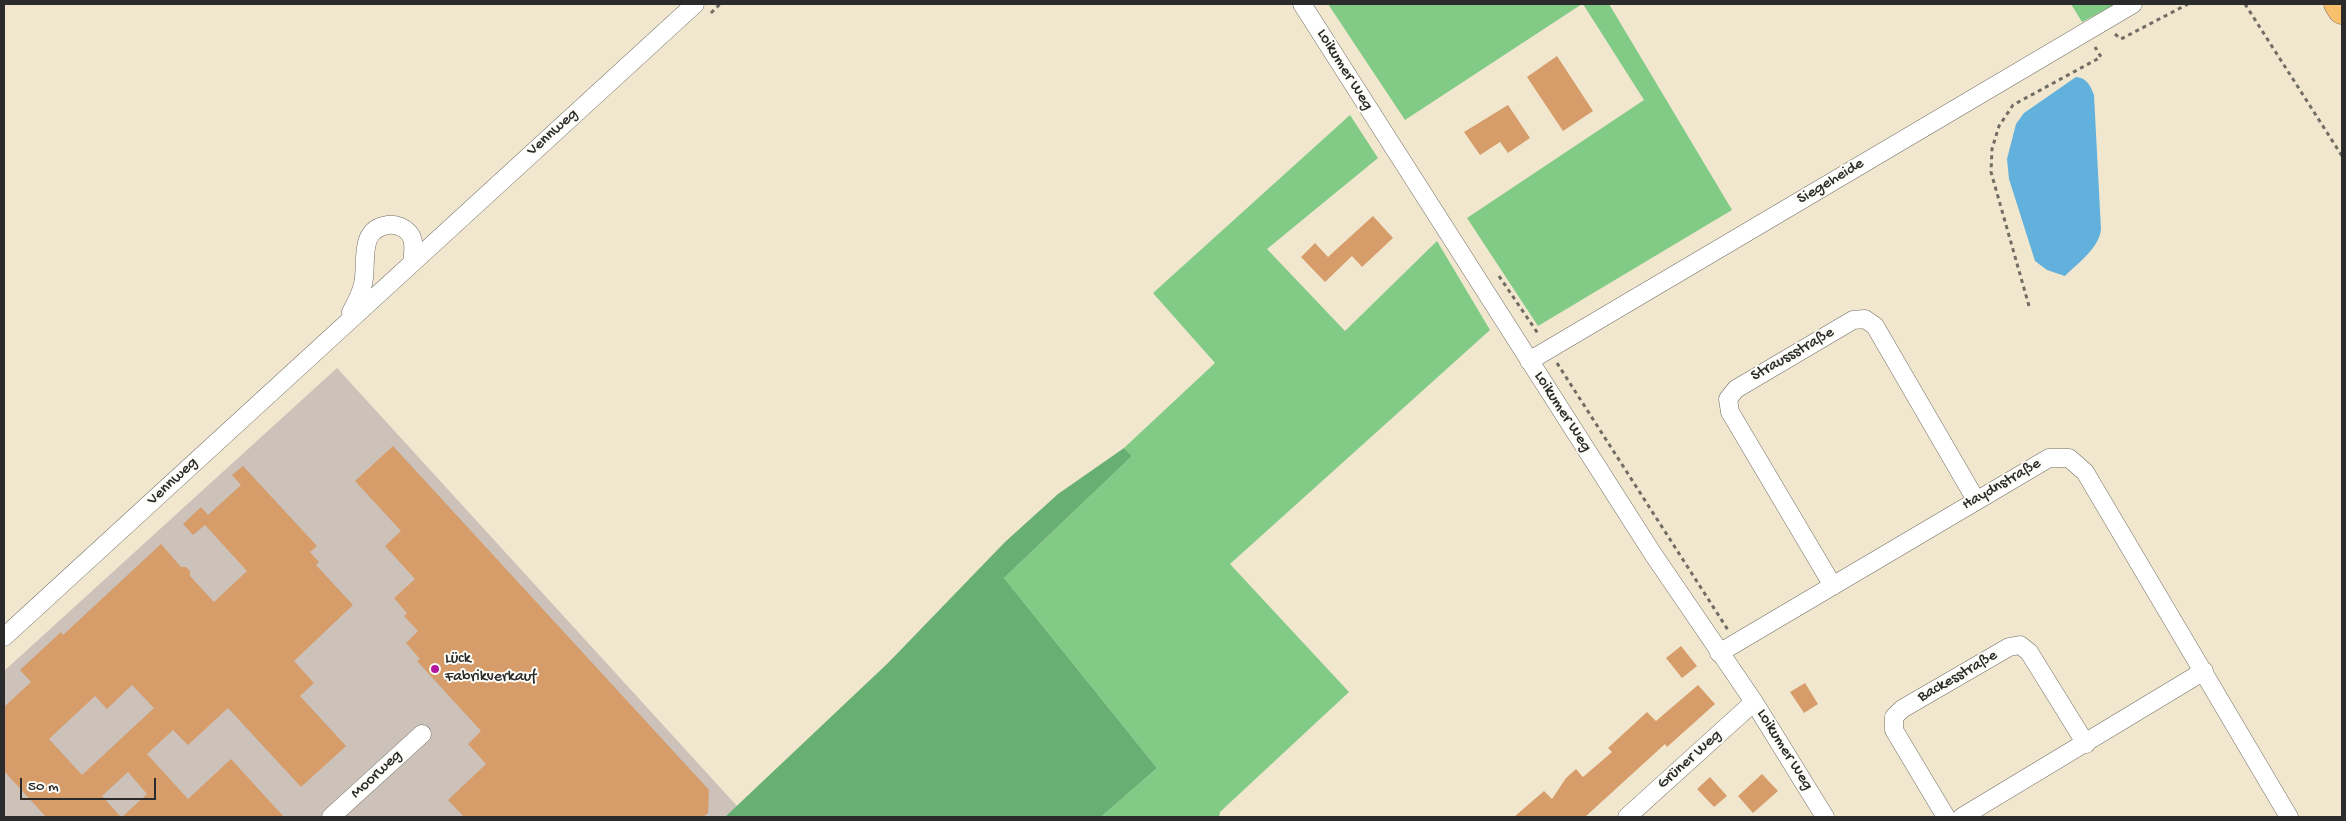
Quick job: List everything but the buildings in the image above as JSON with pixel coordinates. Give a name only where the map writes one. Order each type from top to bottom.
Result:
[{"type":"highway","points":[[2338,4],[2342,10]]},
{"type":"street","name":"Vennweg","points":[[4,637],[695,4]]},
{"type":"street","name":"Loikumer Weg","points":[[1302,4],[1529,361],[1719,653],[1754,702],[1825,817]]},
{"type":"street","name":"Siegeheide","points":[[1529,361],[2133,4]]},
{"type":"street","name":"Vennweg","points":[[342,326],[361,293],[364,280],[364,250],[370,237],[382,226],[390,224],[400,226],[410,233],[414,246],[412,263]]},
{"type":"street","name":"Straussstraße","points":[[1833,586],[1730,412],[1728,399],[1736,389],[1853,320],[1865,319],[1875,326],[1976,500]]},
{"type":"street","name":"Haydnstraße","points":[[1719,653],[2050,458],[2070,458],[2084,472],[2204,671],[2289,817]]},
{"type":"street","name":"Backesstraße","points":[[1946,817],[1894,730],[1894,717],[1902,709],[2009,647],[2020,645],[2029,652],[2086,744]]},
{"type":"street","points":[[1962,817],[2086,744],[2204,671]]},
{"type":"street","name":"Grüner Weg","points":[[1627,817],[1754,702]]},
{"type":"street","name":"Moorweg","points":[[331,817],[422,734]]},
{"type":"path","points":[[2094,27],[2121,39],[2188,4]]},
{"type":"path","points":[[2245,4],[2342,156]]},
{"type":"path","points":[[2029,306],[1991,172],[1992,149],[1999,126],[2013,105],[2101,57],[2094,27]]},
{"type":"shaded area","points":[[337,368],[737,806],[725,817],[4,817],[4,671]]},
{"type":"green space","points":[[1328,4],[1582,4],[1405,120]]},
{"type":"green space","points":[[1583,4],[1609,4],[1732,210],[1538,326],[1467,218],[1644,100]]},
{"type":"green space","points":[[2071,4],[2116,4],[2082,22]]},
{"type":"green space","points":[[1350,115],[1378,158],[1267,249],[1345,331],[1437,241],[1490,330],[1230,564],[1349,692],[1220,812],[1219,817],[1101,817],[1157,768],[1004,578],[1132,456],[1124,448],[1215,363],[1153,293]]},
{"type":"green space","points":[[1124,448],[1132,456],[1004,578],[1157,768],[1101,817],[725,817],[888,663],[1005,542],[1058,494]]},
{"type":"water","points":[[2076,77],[2088,83],[2094,95],[2101,230],[2092,249],[2065,276],[2047,270],[2035,261],[2009,179],[2007,159],[2016,124],[2024,113]]},
{"type":"place","name":"Lück Fabrikverkauf","points":[[435,669]]}]
